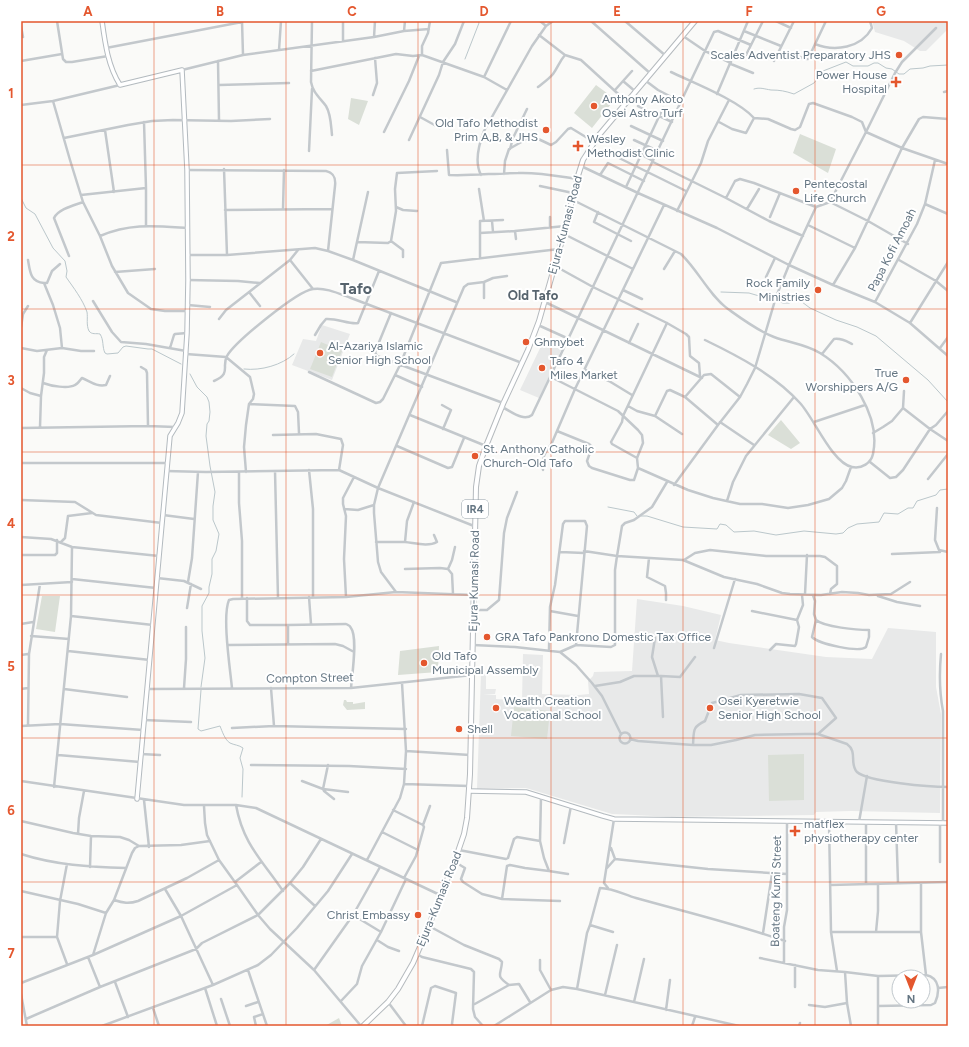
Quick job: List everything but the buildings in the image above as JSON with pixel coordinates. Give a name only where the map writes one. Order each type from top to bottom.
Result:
[{"type":"main road","name":"Ejura-Kumasi Road","points":[[362,1026],[388,1002],[407,975],[455,862],[466,827],[469,791],[473,675],[474,526],[477,477],[486,446],[502,405],[522,364],[538,325],[566,226],[576,179],[581,166],[594,142],[695,21]]},
{"type":"street","points":[[57,21],[63,59],[66,62],[108,56]]},
{"type":"street","points":[[102,21],[108,56],[116,79],[120,85]]},
{"type":"street","points":[[279,50],[281,21]]},
{"type":"street","points":[[309,151],[312,88],[312,21]]},
{"type":"street","points":[[343,21],[343,41]]},
{"type":"street","points":[[374,37],[375,21]]},
{"type":"street","points":[[404,31],[405,21]]},
{"type":"street","points":[[422,55],[422,46],[429,29],[430,21]]},
{"type":"street","points":[[409,140],[439,75],[443,62],[455,44],[464,21]]},
{"type":"street","points":[[484,77],[511,21]]},
{"type":"street","points":[[540,21],[546,26]]},
{"type":"street","points":[[481,175],[478,167],[481,138],[494,112],[539,35],[546,26],[553,21]]},
{"type":"street","points":[[591,21],[651,75]]},
{"type":"street","points":[[625,21],[666,56]]},
{"type":"street","points":[[717,94],[748,21]]},
{"type":"street","points":[[746,55],[763,21]]},
{"type":"street","points":[[776,21],[790,28]]},
{"type":"street","points":[[774,61],[794,21]]},
{"type":"street","points":[[795,55],[805,59],[808,58],[826,21]]},
{"type":"street","points":[[815,44],[823,47],[837,48],[858,43],[869,33],[872,28],[870,21]]},
{"type":"street","points":[[106,48],[242,22],[244,55]]},
{"type":"street","points":[[21,26],[23,36]]},
{"type":"street","points":[[726,198],[734,181],[738,179],[754,183],[816,207],[830,202],[895,73],[902,62],[936,28]]},
{"type":"street","points":[[21,105],[53,101],[244,55],[374,37],[404,31],[429,29]]},
{"type":"street","points":[[391,313],[375,354],[377,356],[427,374],[502,405],[524,418],[530,417],[551,377],[715,30],[751,45]]},
{"type":"street","points":[[744,31],[781,46]]},
{"type":"street","points":[[539,35],[565,55],[581,60],[628,102]]},
{"type":"street","points":[[683,36],[705,51],[753,73]]},
{"type":"street","points":[[21,60],[62,54]]},
{"type":"street","points":[[311,70],[396,54],[422,55],[484,77],[507,90]]},
{"type":"street","points":[[538,87],[550,77],[558,63],[565,55]]},
{"type":"street","points":[[384,132],[409,81],[419,56]]},
{"type":"street","points":[[373,95],[377,82],[375,58]]},
{"type":"street","points":[[218,61],[219,120]]},
{"type":"street","points":[[137,799],[166,471],[170,436],[180,420],[182,412],[186,353],[188,311],[188,228],[187,170],[182,70]]},
{"type":"street","points":[[615,90],[632,71]]},
{"type":"street","points":[[671,72],[729,100],[749,112],[754,118],[768,119],[795,130],[800,127],[809,104],[813,103],[860,121],[866,132],[902,148],[948,164]]},
{"type":"street","points":[[646,80],[658,90],[681,102]]},
{"type":"street","points":[[623,81],[636,92]]},
{"type":"street","points":[[219,85],[289,83]]},
{"type":"street","points":[[312,88],[326,107],[332,135]]},
{"type":"street","points":[[944,92],[948,91]]},
{"type":"street","points":[[677,211],[701,163],[708,141],[729,100]]},
{"type":"street","points":[[53,101],[83,202],[100,236],[115,272],[128,293],[151,309],[165,311],[188,311]]},
{"type":"street","points":[[638,106],[672,122]]},
{"type":"street","points":[[626,187],[663,108]]},
{"type":"street","points":[[504,174],[505,161],[508,151],[527,109]]},
{"type":"street","points":[[420,117],[440,128]]},
{"type":"street","points":[[719,122],[746,133],[754,118]]},
{"type":"street","points":[[833,285],[855,248],[902,148],[921,118],[948,119]]},
{"type":"street","points":[[64,138],[144,122],[185,120],[219,120],[231,122],[270,119]]},
{"type":"street","points":[[144,122],[146,226]]},
{"type":"street","points":[[631,126],[663,141]]},
{"type":"street","points":[[510,149],[532,136],[548,144],[554,144],[568,129],[571,128],[594,142]]},
{"type":"street","points":[[105,130],[114,192]]},
{"type":"street","points":[[634,140],[658,151]]},
{"type":"street","points":[[447,150],[449,174],[468,176],[518,173],[550,174],[576,179]]},
{"type":"street","points":[[633,150],[653,162],[769,221],[803,236]]},
{"type":"street","points":[[614,155],[686,191]]},
{"type":"street","name":"Papa Kofi Amoah","points":[[876,302],[908,244],[925,204],[935,160]]},
{"type":"street","points":[[600,175],[608,163],[644,181]]},
{"type":"street","points":[[581,166],[717,228],[789,266],[876,302],[910,323],[948,356]]},
{"type":"street","points":[[187,170],[224,169],[330,172],[334,175],[336,181],[328,251]]},
{"type":"street","points":[[224,169],[227,254]]},
{"type":"street","points":[[283,209],[284,170]]},
{"type":"street","points":[[391,241],[396,206],[395,189],[397,173],[437,171]]},
{"type":"street","points":[[540,186],[573,193]]},
{"type":"street","points":[[81,195],[146,188]]},
{"type":"street","points":[[479,189],[484,221]]},
{"type":"street","points":[[747,209],[759,189]]},
{"type":"street","points":[[353,260],[368,192]]},
{"type":"street","points":[[770,217],[780,193]]},
{"type":"street","points":[[572,200],[675,251],[686,259],[721,302],[766,334],[782,340],[805,345],[822,354],[843,372],[853,383],[870,415],[873,432],[873,450],[870,462],[857,468],[851,467],[844,463],[821,437],[806,410],[794,397],[773,379],[705,340]]},
{"type":"street","points":[[69,256],[54,218],[61,211],[83,202]]},
{"type":"street","points":[[830,202],[868,221],[908,244]]},
{"type":"street","points":[[925,204],[948,214]]},
{"type":"street","points":[[543,470],[546,451],[551,445],[575,389],[586,370],[664,205]]},
{"type":"street","points":[[396,206],[403,210],[417,211]]},
{"type":"street","points":[[674,485],[719,423],[740,397],[755,368],[776,297],[816,207]]},
{"type":"street","points":[[225,210],[332,210]]},
{"type":"street","points":[[598,212],[594,222],[631,241]]},
{"type":"street","points":[[550,217],[550,228]]},
{"type":"street","points":[[480,258],[480,223],[484,221],[503,220]]},
{"type":"street","points":[[492,221],[493,232]]},
{"type":"street","points":[[808,225],[855,248]]},
{"type":"street","points":[[100,236],[116,229],[130,227],[146,226],[188,228]]},
{"type":"street","points":[[480,233],[566,226]]},
{"type":"street","points":[[515,231],[516,239]]},
{"type":"street","points":[[564,233],[633,269]]},
{"type":"street","points":[[357,242],[388,243],[391,241]]},
{"type":"street","points":[[391,241],[403,250],[403,256]]},
{"type":"street","points":[[188,255],[315,248],[353,260],[456,302]]},
{"type":"street","points":[[309,372],[376,403],[380,402],[383,399],[400,365],[441,263],[560,249]]},
{"type":"street","points":[[219,319],[226,310],[290,260],[298,250]]},
{"type":"street","points":[[664,269],[675,251]]},
{"type":"street","points":[[766,277],[775,258]]},
{"type":"street","points":[[28,260],[33,279],[36,282],[44,283],[48,280],[52,271],[60,264]]},
{"type":"street","points":[[290,260],[312,289]]},
{"type":"street","points":[[899,260],[936,281],[948,290]]},
{"type":"street","points":[[910,323],[948,262]]},
{"type":"street","points":[[555,266],[593,287],[667,322],[686,334],[689,337],[690,356],[699,363],[701,377]]},
{"type":"street","points":[[115,272],[154,269]]},
{"type":"street","points":[[315,335],[326,319],[337,319],[357,324],[379,271]]},
{"type":"street","points":[[396,592],[379,568],[374,505],[378,488],[410,415],[456,302],[465,286],[484,282],[493,278],[507,276]]},
{"type":"street","points":[[188,280],[260,283]]},
{"type":"street","points":[[484,282],[484,298]]},
{"type":"street","points":[[44,283],[60,328],[62,348]]},
{"type":"street","points":[[214,381],[221,378],[224,374],[226,357],[244,336],[301,294],[312,289],[333,292],[365,303],[522,364]]},
{"type":"street","points":[[623,290],[642,299]]},
{"type":"street","points":[[249,292],[260,306]]},
{"type":"street","points":[[93,300],[112,332],[121,342],[170,348],[186,353],[226,357],[250,377],[254,394],[253,399],[249,404],[244,447],[246,472]]},
{"type":"street","points":[[545,302],[701,377]]},
{"type":"street","points":[[188,305],[210,307]]},
{"type":"street","points":[[21,327],[23,314],[28,306]]},
{"type":"street","points":[[637,458],[612,444],[612,442],[667,322]]},
{"type":"street","points":[[629,343],[638,324]]},
{"type":"street","points":[[538,325],[569,339]]},
{"type":"street","points":[[170,348],[175,334],[187,333]]},
{"type":"street","points":[[940,348],[948,337]]},
{"type":"street","points":[[822,354],[834,339],[838,338],[852,344]]},
{"type":"street","points":[[21,348],[47,350],[62,348],[81,351],[94,351]]},
{"type":"street","points":[[37,350],[44,357]]},
{"type":"street","points":[[40,427],[44,357],[47,350]]},
{"type":"street","points":[[141,367],[146,370],[147,373],[148,426]]},
{"type":"street","points":[[586,370],[609,381],[633,396]]},
{"type":"street","points":[[685,397],[701,377],[708,374],[711,374],[740,397]]},
{"type":"street","points":[[395,375],[422,386]]},
{"type":"street","points":[[43,383],[54,386],[69,386],[76,385],[82,378],[91,384],[103,386],[106,385],[110,376]]},
{"type":"street","points":[[551,377],[618,411],[638,430],[644,443],[637,458],[638,468],[633,480],[592,468],[589,466],[587,461],[592,447],[589,444],[557,431]]},
{"type":"street","points":[[21,388],[30,393],[41,396]]},
{"type":"street","points":[[655,416],[668,390],[685,397],[719,423],[754,445]]},
{"type":"street","points":[[873,432],[892,421],[903,408],[904,391]]},
{"type":"street","points":[[727,501],[740,466],[754,445],[794,397]]},
{"type":"street","points":[[249,404],[295,406],[298,412],[299,433]]},
{"type":"street","points":[[442,405],[451,410],[443,429]]},
{"type":"street","points":[[814,422],[865,405]]},
{"type":"street","points":[[628,406],[640,412],[655,416],[682,434]]},
{"type":"street","points":[[903,408],[948,441]]},
{"type":"street","points":[[870,462],[890,478],[896,477],[903,470],[930,429],[936,426],[948,411]]},
{"type":"street","points":[[410,415],[486,446]]},
{"type":"street","points":[[21,428],[175,427]]},
{"type":"street","points":[[273,435],[299,433],[316,434],[341,439],[343,444],[339,470]]},
{"type":"street","points":[[397,446],[448,468],[452,467],[464,438]]},
{"type":"street","points":[[928,479],[948,454]]},
{"type":"street","points":[[21,463],[167,462]]},
{"type":"street","points":[[638,468],[674,485],[713,498],[740,504],[762,504],[788,508],[829,499],[840,490],[851,467]]},
{"type":"street","points":[[309,470],[314,509],[311,624]]},
{"type":"street","points":[[166,471],[246,472],[339,470],[378,488],[474,526]]},
{"type":"street","points":[[275,471],[278,598]]},
{"type":"street","points":[[187,608],[198,472]]},
{"type":"street","points":[[239,472],[239,503],[242,533],[242,598]]},
{"type":"street","points":[[346,597],[344,558],[346,516],[343,498],[354,477]]},
{"type":"street","points":[[560,652],[576,645],[611,647],[615,645],[615,570],[616,556],[622,526],[634,520],[652,506],[668,482]]},
{"type":"street","points":[[473,610],[487,610],[499,600],[504,533],[507,518],[517,492]]},
{"type":"street","points":[[21,500],[75,502],[93,513]]},
{"type":"street","points":[[405,542],[407,521],[414,502]]},
{"type":"street","points":[[344,509],[358,510],[374,505]]},
{"type":"street","points":[[937,508],[936,542],[939,550],[943,552]]},
{"type":"street","points":[[61,542],[65,538],[68,516],[93,513],[112,517],[162,523]]},
{"type":"street","points":[[163,515],[194,519]]},
{"type":"street","points":[[549,649],[550,612],[564,522],[576,521],[585,522],[586,526],[576,645]]},
{"type":"street","points":[[376,542],[405,542],[424,545],[433,544],[437,542],[434,535]]},
{"type":"street","points":[[21,537],[47,538],[57,540],[72,547],[159,556]]},
{"type":"street","points":[[21,555],[55,555],[57,553],[57,540]]},
{"type":"street","points":[[54,787],[71,616],[72,547]]},
{"type":"street","points":[[448,569],[455,547]]},
{"type":"street","points":[[683,560],[695,553],[710,550],[766,556],[824,556],[832,563],[837,565],[837,584],[831,589],[830,594]]},
{"type":"street","points":[[560,552],[584,552],[616,556],[683,560],[718,575],[757,584],[782,593],[813,595],[858,593],[876,595],[891,594],[910,582]]},
{"type":"street","points":[[892,554],[948,552]]},
{"type":"street","points":[[770,650],[776,644],[795,646],[799,627],[797,620],[803,605],[807,555]]},
{"type":"street","points":[[649,558],[647,577],[665,586],[666,600]]},
{"type":"street","points":[[405,569],[448,569],[452,574],[453,594]]},
{"type":"street","points":[[157,578],[190,583],[201,589]]},
{"type":"street","points":[[714,648],[735,579]]},
{"type":"street","points":[[21,585],[72,581],[156,588]]},
{"type":"street","points":[[28,725],[28,654],[40,584]]},
{"type":"street","points":[[232,688],[227,620],[229,600],[242,598],[346,597],[396,592],[474,594]]},
{"type":"street","points":[[813,595],[815,601],[814,614],[816,620],[812,637],[815,640],[846,648],[863,650],[866,647],[869,637],[869,630],[827,625],[816,620]]},
{"type":"street","points":[[876,595],[897,602],[920,606]]},
{"type":"street","points":[[247,598],[248,621],[250,625],[288,626],[311,624],[346,624],[350,626],[354,636],[351,688]]},
{"type":"street","points":[[752,611],[797,620]]},
{"type":"street","points":[[550,612],[578,616]]},
{"type":"street","points":[[71,616],[153,624]]},
{"type":"street","points":[[21,624],[34,622]]},
{"type":"street","points":[[288,626],[288,644]]},
{"type":"street","points":[[184,688],[186,627]]},
{"type":"street","points":[[31,636],[69,639]]},
{"type":"street","points":[[655,638],[652,656],[660,676],[663,717]]},
{"type":"street","points":[[228,645],[335,644],[344,646],[354,652]]},
{"type":"street","points":[[473,645],[549,649],[560,652],[576,665],[602,696],[621,734],[619,739],[622,743],[628,743],[630,739]]},
{"type":"street","points":[[68,651],[150,660]]},
{"type":"street","points":[[21,655],[28,654]]},
{"type":"street","points":[[940,862],[944,787],[943,711],[938,676],[941,654]]},
{"type":"street","points":[[595,686],[620,682],[634,676],[680,677],[696,657]]},
{"type":"street","name":"Compton Street","points":[[147,689],[351,688],[473,675]]},
{"type":"street","points":[[367,860],[400,798],[404,784],[406,769],[406,729],[402,683]]},
{"type":"street","points":[[21,689],[28,688]]},
{"type":"street","points":[[64,688],[127,697]]},
{"type":"street","points":[[271,688],[274,726]]},
{"type":"street","points":[[693,745],[694,728],[704,721],[712,703],[741,695],[799,694],[822,698],[836,718],[818,734]]},
{"type":"street","points":[[144,720],[191,722]]},
{"type":"street","points":[[21,726],[60,724],[143,730]]},
{"type":"street","points":[[232,728],[274,726],[406,729]]},
{"type":"street","points":[[621,734],[627,733],[630,739],[638,741],[693,745],[718,744],[755,735],[818,734],[851,746],[853,750],[855,770],[858,773],[911,785],[948,787]]},
{"type":"street","points":[[406,751],[470,755]]},
{"type":"street","points":[[141,754],[160,755]]},
{"type":"street","points":[[58,755],[140,762]]},
{"type":"street","points":[[251,765],[406,769]]},
{"type":"street","points":[[323,789],[328,766]]},
{"type":"street","points":[[859,822],[867,776]]},
{"type":"street","points":[[21,781],[184,805],[236,805],[264,811],[440,895]]},
{"type":"street","points":[[302,781],[323,789],[348,792]]},
{"type":"street","points":[[404,784],[469,786]]},
{"type":"street","points":[[323,789],[334,799]]},
{"type":"street","points":[[78,834],[79,818],[84,791]]},
{"type":"street","points":[[469,791],[522,792],[541,796],[614,819],[948,822]]},
{"type":"street","points":[[541,796],[539,821],[540,841],[544,858],[550,871]]},
{"type":"street","points":[[144,800],[149,847]]},
{"type":"street","points":[[236,805],[239,822],[248,842],[283,891]]},
{"type":"street","points":[[204,806],[207,835],[219,860],[258,915],[314,970],[362,1026]]},
{"type":"street","points":[[341,1001],[357,984],[362,966],[377,940],[414,863],[424,829],[423,825],[430,806]]},
{"type":"street","points":[[564,843],[571,806]]},
{"type":"street","points":[[393,810],[423,825]]},
{"type":"street","points":[[608,889],[604,883],[614,819]]},
{"type":"street","name":"Boateng Kumi Street","points":[[784,963],[784,927],[787,910],[787,820]]},
{"type":"street","points":[[829,821],[831,932],[837,971]]},
{"type":"street","points":[[21,822],[90,836],[120,837],[139,846],[149,847],[194,844],[210,841]]},
{"type":"street","points":[[866,822],[866,884]]},
{"type":"street","points":[[896,822],[898,883]]},
{"type":"street","points":[[382,832],[418,850]]},
{"type":"street","points":[[90,836],[90,867]]},
{"type":"street","points":[[502,899],[508,858],[514,839],[516,837],[540,841]]},
{"type":"street","points":[[26,1019],[100,987],[196,950],[202,943],[258,915],[290,883],[311,856],[321,839]]},
{"type":"street","points":[[93,955],[106,913],[114,900],[132,853],[135,848],[139,846]]},
{"type":"street","points":[[610,847],[615,859]]},
{"type":"street","points":[[459,850],[506,859],[508,858]]},
{"type":"street","points":[[21,854],[67,864],[90,867],[126,868]]},
{"type":"street","points":[[102,1026],[213,985],[248,970],[263,961],[284,941],[315,906],[340,874],[352,854]]},
{"type":"street","points":[[607,868],[615,859]]},
{"type":"street","points":[[615,859],[708,870],[787,874]]},
{"type":"street","points":[[114,900],[123,903],[138,901],[207,868],[219,860]]},
{"type":"street","points":[[21,983],[93,955],[181,916],[236,884],[261,862]]},
{"type":"street","points":[[455,862],[464,868],[461,879],[463,882],[482,894],[502,899],[560,901]]},
{"type":"street","points":[[67,864],[60,900],[57,938],[68,964]]},
{"type":"street","points":[[507,866],[510,865],[568,874]]},
{"type":"street","points":[[314,970],[353,915],[380,867]]},
{"type":"street","points":[[763,933],[772,874]]},
{"type":"street","points":[[830,885],[948,882]]},
{"type":"street","points":[[290,883],[315,906]]},
{"type":"street","points":[[921,883],[921,932],[925,969]]},
{"type":"street","points":[[876,932],[878,884]]},
{"type":"street","points":[[577,989],[587,933],[600,888],[683,910],[763,933],[785,941]]},
{"type":"street","points":[[165,889],[181,916],[213,985]]},
{"type":"street","points":[[21,891],[78,904],[106,913]]},
{"type":"street","points":[[353,915],[381,932]]},
{"type":"street","points":[[590,925],[612,932]]},
{"type":"street","points":[[429,926],[464,944],[499,959],[502,962],[499,973],[500,976],[509,985]]},
{"type":"street","points":[[831,932],[921,932]]},
{"type":"street","points":[[21,937],[57,938]]},
{"type":"street","points":[[377,940],[388,947],[399,951]]},
{"type":"street","points":[[192,941],[202,943]]},
{"type":"street","points":[[605,995],[617,945]]},
{"type":"street","points":[[417,954],[422,957],[471,969],[474,972],[475,976],[472,1005],[474,1014],[483,1026]]},
{"type":"street","points":[[88,957],[100,987]]},
{"type":"street","points":[[760,958],[818,970],[878,976],[891,976]]},
{"type":"street","points":[[634,1002],[644,959]]},
{"type":"street","points":[[540,960],[540,970],[551,990]]},
{"type":"street","points":[[794,987],[795,965]]},
{"type":"street","points":[[248,970],[267,1026]]},
{"type":"street","points":[[845,972],[847,1003],[851,1026]]},
{"type":"street","points":[[878,976],[878,1026]]},
{"type":"street","points":[[878,1006],[935,1003],[938,988],[936,980],[931,976]]},
{"type":"street","points":[[666,1010],[670,980]]},
{"type":"street","points":[[115,982],[128,1017]]},
{"type":"street","points":[[472,1005],[509,985],[519,984],[530,1002]]},
{"type":"street","points":[[422,1026],[431,988],[435,986],[456,993],[453,1026]]},
{"type":"street","points":[[494,1026],[551,990],[563,987],[605,995],[737,1026]]},
{"type":"street","points":[[938,988],[948,987]]},
{"type":"street","points":[[205,988],[217,1026]]},
{"type":"street","points":[[21,994],[27,1026]]},
{"type":"street","points":[[221,999],[230,1026]]},
{"type":"street","points":[[246,1006],[258,1002]]},
{"type":"street","points":[[388,1002],[406,1026]]},
{"type":"street","points":[[809,1005],[825,1007],[847,1003]]},
{"type":"street","points":[[152,1008],[159,1026]]},
{"type":"street","points":[[256,1026],[254,1017],[263,1014]]},
{"type":"street","points":[[692,1026],[695,1016]]},
{"type":"street","points":[[111,1022],[112,1026]]},
{"type":"shaded area","points":[[872,21],[948,21],[948,29],[926,51],[920,51],[904,41],[875,32]]},
{"type":"shaded area","name":"Anthony Akoto Osei Astro Turf","points":[[596,85],[615,99],[592,128],[574,113]]},
{"type":"shaded area","points":[[351,98],[368,101],[359,125],[348,119]]},
{"type":"shaded area","points":[[800,134],[836,149],[828,173],[793,153]]},
{"type":"shaded area","name":"Al-Azariya Islamic Senior High School","points":[[322,325],[350,334],[332,380],[292,365],[303,339],[316,341]]},
{"type":"shaded area","name":"Tafo 4 Miles Market","points":[[552,338],[564,344],[539,398],[520,390],[542,344],[548,346]]},
{"type":"shaded area","points":[[321,342],[342,351],[332,377],[310,369]]},
{"type":"shaded area","points":[[781,420],[800,443],[791,449],[768,435]]},
{"type":"shaded area","points":[[42,596],[60,596],[55,632],[36,629]]},
{"type":"shaded area","name":"Osei Kyeretwie Senior High School","points":[[637,599],[683,606],[721,615],[715,640],[826,657],[872,659],[888,628],[936,632],[936,687],[941,714],[940,813],[851,811],[816,812],[814,815],[672,817],[612,814],[526,788],[477,789],[481,674],[486,674],[486,689],[496,689],[495,694],[483,695],[496,695],[496,699],[522,701],[523,654],[543,655],[542,694],[589,694],[588,681],[593,676],[594,672],[632,671]]},
{"type":"shaded area","points":[[439,646],[438,672],[398,675],[400,651]]},
{"type":"shaded area","points":[[344,700],[347,702],[353,702],[353,704],[365,702],[365,709],[347,710],[343,705]]},
{"type":"shaded area","points":[[514,707],[550,711],[547,739],[511,736]]},
{"type":"shaded area","points":[[804,754],[804,800],[769,801],[768,755]]},
{"type":"shaded area","points":[[339,1018],[342,1026],[325,1026]]},
{"type":"waterway","points":[[465,59],[479,23],[478,21]]},
{"type":"waterway","points":[[754,89],[760,88],[780,90],[794,94],[814,83],[823,71],[846,62],[853,66],[868,66],[878,63],[899,74],[904,74],[910,69],[948,65]]},
{"type":"waterway","points":[[21,198],[26,208],[35,214],[53,248],[65,261],[67,271],[66,277],[80,298],[87,312],[89,331],[100,334],[105,353],[118,353],[123,347],[126,346],[152,349],[181,364]]},
{"type":"waterway","points":[[721,292],[749,293],[783,303],[789,303],[798,299],[810,308],[876,336],[928,380],[948,402]]},
{"type":"waterway","points":[[244,369],[257,369],[271,366],[284,361],[294,354]]},
{"type":"waterway","points":[[190,374],[197,387],[207,397],[209,402],[210,412],[206,436],[215,492],[213,520],[219,534],[216,551],[212,559],[212,574],[209,593],[202,606],[202,631],[205,658],[201,687]]},
{"type":"waterway","points":[[641,516],[647,516],[683,527],[717,529],[720,524],[726,525],[734,532],[754,531],[776,535],[804,531],[836,534],[843,533],[848,528],[857,524],[879,522],[884,513],[898,514],[908,508],[913,508],[917,501],[936,495],[940,490],[948,489]]},
{"type":"waterway","points":[[608,507],[634,512],[637,516]]},
{"type":"waterway","points":[[201,690],[198,729],[201,731],[220,726],[228,742],[243,748],[240,758],[243,769],[242,797]]},
{"type":"place","name":"Scales Adventist Preparatory JHS","points":[[899,55]]},
{"type":"place","name":"Power House Hospital","points":[[896,82]]},
{"type":"place","name":"Anthony Akoto Osei Astro Turf","points":[[594,106]]},
{"type":"place","name":"Old Tafo Methodist Prim A,B, & JHS","points":[[546,130]]},
{"type":"place","name":"Wesley Methodist Clinic","points":[[578,146]]},
{"type":"place","name":"Pentecostal Life Church","points":[[796,191]]},
{"type":"place","name":"Rock Family Ministries","points":[[818,290]]},
{"type":"place","name":"Ghmybet","points":[[526,342]]},
{"type":"place","name":"Al-Azariya Islamic Senior High School","points":[[320,353]]},
{"type":"place","name":"Tafo 4 Miles Market","points":[[542,368]]},
{"type":"place","name":"True Worshippers A/G","points":[[906,380]]},
{"type":"place","name":"St. Anthony Catholic Church-Old Tafo","points":[[475,456]]},
{"type":"place","name":"GRA Tafo Pankrono Domestic Tax Office","points":[[487,637]]},
{"type":"place","name":"Old Tafo Municipal Assembly","points":[[424,663]]},
{"type":"place","name":"Wealth Creation Vocational School","points":[[496,708]]},
{"type":"place","name":"Osei Kyeretwie Senior High School","points":[[710,708]]},
{"type":"place","name":"Shell","points":[[459,729]]},
{"type":"place","name":"matflex physiotherapy center","points":[[795,831]]},
{"type":"place","name":"Christ Embassy","points":[[418,915]]},
{"type":"district","name":"Tafo","points":[[356,288]]},
{"type":"district","name":"Old Tafo","points":[[533,295]]}]
